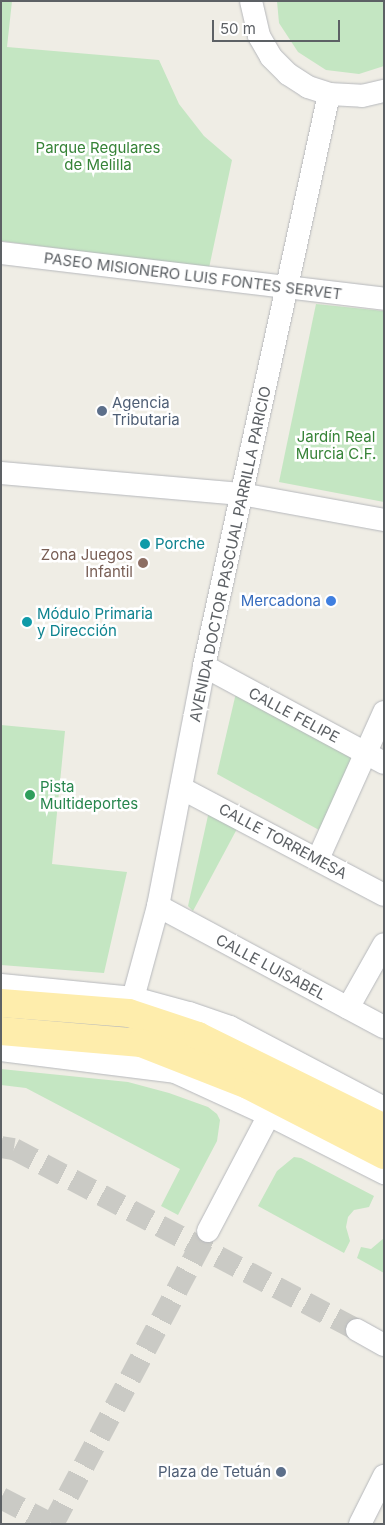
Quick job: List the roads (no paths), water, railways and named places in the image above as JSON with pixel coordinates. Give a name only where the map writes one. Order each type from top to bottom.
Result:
[{"type":"main road","points":[[1,1003],[132,1005],[273,1070],[384,1128]]},
{"type":"main road","points":[[1,1031],[141,1043],[248,1085],[384,1155]]},
{"type":"street","points":[[251,1],[259,36],[271,57],[294,78],[329,94],[362,96],[384,91]]},
{"type":"street","name":"AVENIDA DOCTOR PASCUAL PARRILLA PARICIO","points":[[132,1005],[158,906],[204,666],[329,94]]},
{"type":"street","name":"PASEO MISIONERO LUIS FONTES SERVET","points":[[1,253],[384,300]]},
{"type":"street","points":[[1,472],[241,494],[384,520]]},
{"type":"street","name":"CALLE FELIPE","points":[[204,666],[374,758]]},
{"type":"street","points":[[318,859],[374,758],[384,712]]},
{"type":"street","name":"CALLE TORREMESA","points":[[182,788],[384,895]]},
{"type":"street","name":"CALLE LUISABEL","points":[[158,906],[384,1027]]},
{"type":"street","points":[[348,1008],[378,968],[384,944]]},
{"type":"street","points":[[1,985],[132,1005],[230,1027],[384,1108]]},
{"type":"street","points":[[1,1050],[175,1072],[269,1114],[384,1173]]},
{"type":"street","points":[[208,1231],[269,1114]]},
{"type":"street","points":[[357,1330],[384,1345]]},
{"type":"street","points":[[367,1521],[384,1476]]},
{"type":"tunnel","points":[[1,1147],[14,1149],[357,1330]]},
{"type":"tunnel","points":[[53,1524],[206,1235]]},
{"type":"tunnel","points":[[1,1498],[51,1524]]},
{"type":"place","name":"Agencia Tributaria","points":[[102,411]]},
{"type":"place","name":"Porche","points":[[145,544]]},
{"type":"place","name":"Zona Juegos Infantil","points":[[143,563]]},
{"type":"place","name":"Mercadona","points":[[331,601]]},
{"type":"place","name":"Módulo Primaria y Dirección","points":[[27,622]]},
{"type":"place","name":"Pista Multideportes","points":[[30,795]]},
{"type":"place","name":"Plaza de Tetuán","points":[[281,1472]]},
{"type":"park label","name":"Parque Regulares de Melilla","points":[[98,156]]},
{"type":"park label","name":"Jardín Real Murcia C.F.","points":[[336,444]]}]
